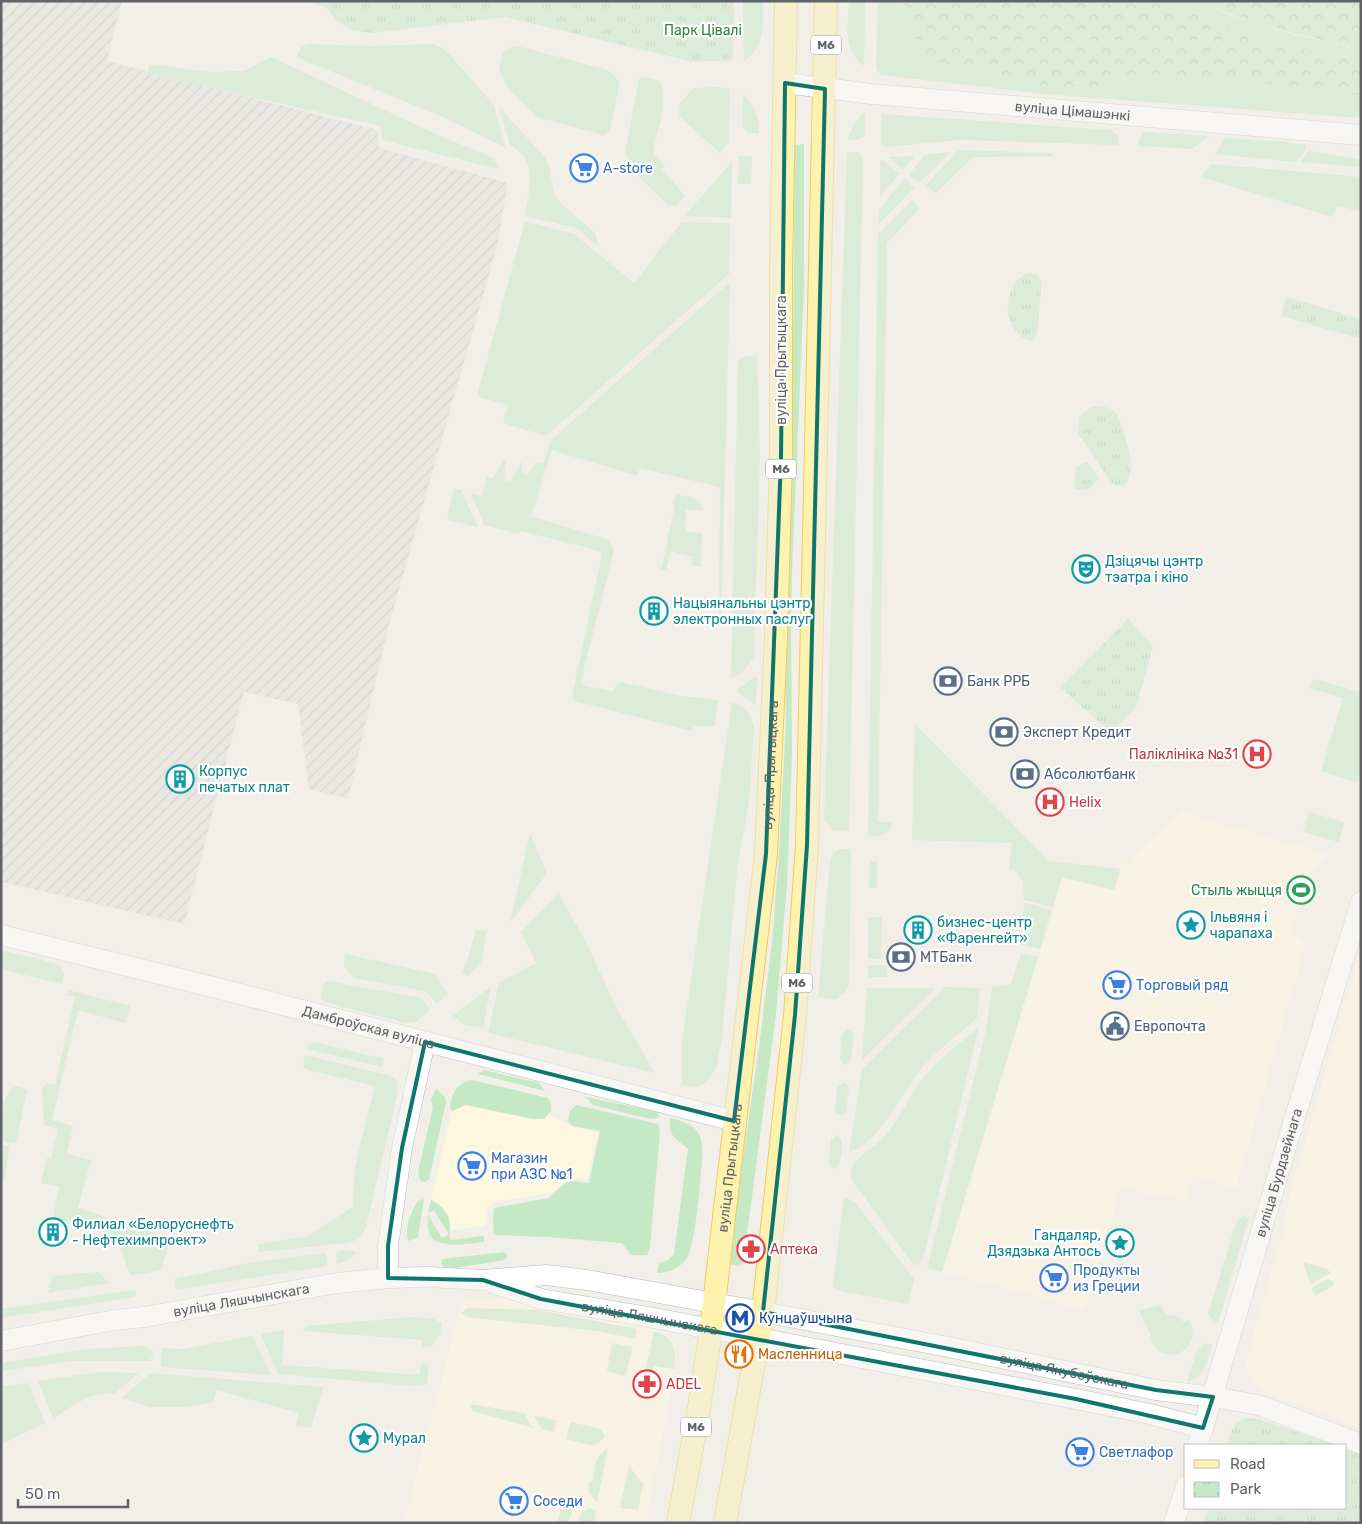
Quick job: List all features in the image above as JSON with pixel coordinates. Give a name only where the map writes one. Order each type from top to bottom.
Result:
[{"type":"main road","name":"вуліца Прытыцкага","points":[[678,1523],[698,1420],[715,1302],[734,1121],[766,854],[776,638],[781,458],[781,270],[786,1]]},
{"type":"main road","name":"М6","points":[[725,1523],[763,1312],[793,1034],[807,845],[826,1]]},
{"type":"main road","name":"вуліца Цімашэнкі","points":[[785,83],[825,89],[1361,134]]},
{"type":"main road","name":"вуліца Бурдзейнага","points":[[1201,1436],[1294,1118],[1361,902]]},
{"type":"main road","name":"Дамброўская вуліца","points":[[1,935],[734,1121]]},
{"type":"main road","points":[[388,1278],[388,1246],[402,1148],[425,1042]]},
{"type":"main road","name":"вуліца Ляшчынскага","points":[[1,1341],[337,1283],[388,1278],[439,1277],[484,1280],[546,1275],[587,1280],[763,1312]]},
{"type":"main road","name":"вуліца Ляшчынскага","points":[[484,1280],[541,1299],[759,1338]]},
{"type":"main road","name":"вуліца Якубоўскага","points":[[763,1312],[948,1347],[1156,1390],[1258,1405],[1361,1444]]},
{"type":"main road","name":"вуліца Якубоўскага","points":[[759,1338],[1150,1414],[1201,1436]]},
{"type":"main road","points":[[1174,1523],[1184,1492]]},
{"type":"highlighted area","points":[[785,83],[825,89],[807,845],[795,1015],[763,1312],[1156,1390],[1213,1397],[1203,1428],[1076,1399],[541,1299],[483,1280],[388,1278],[388,1246],[402,1148],[425,1042],[734,1121],[766,854],[781,458]]},
{"type":"shaded area","points":[[1,1],[122,1],[107,61],[378,130],[379,148],[508,183],[497,247],[389,624],[348,799],[309,789],[298,704],[244,692],[184,924],[1,882]]},
{"type":"shaded area","points":[[1182,812],[1327,854],[1325,859],[1309,872],[1292,929],[1306,944],[1236,1188],[1192,1176],[1185,1201],[1121,1188],[1084,1311],[1003,1287],[943,1272],[1063,878],[1115,891],[1121,867]]},
{"type":"shaded area","points":[[1361,947],[1361,1428],[1266,1392],[1251,1381],[1246,1369],[1246,1361],[1282,1233],[1291,1191]]},
{"type":"shaded area","points":[[466,1105],[533,1119],[544,1119],[549,1115],[573,1127],[598,1133],[587,1180],[576,1179],[564,1183],[553,1192],[493,1202],[486,1208],[486,1225],[449,1231],[450,1227],[444,1209],[431,1200],[452,1111]]},
{"type":"shaded area","points":[[464,1298],[492,1298],[574,1309],[660,1329],[673,1340],[677,1357],[646,1523],[403,1523]]},
{"type":"green space","name":"Парк Цівалі","points":[[310,1],[734,1],[733,61],[690,61],[505,17],[372,33],[353,31],[337,21],[328,9]]},
{"type":"green space","points":[[743,1],[763,1],[763,26],[760,42],[744,61]]},
{"type":"green space","points":[[849,1],[865,1],[864,66],[852,52],[849,44]]},
{"type":"green space","points":[[878,1],[903,1],[903,5],[946,66],[976,68],[1031,85],[1098,89],[1126,79],[1265,83],[1361,95],[1361,118],[1054,95],[881,75],[876,69]]},
{"type":"green space","points":[[903,1],[1170,1],[1178,7],[1263,42],[1361,60],[1361,95],[1265,83],[1126,79],[1099,89],[1031,85],[976,68],[946,66],[926,55],[912,34]]},
{"type":"green space","points":[[1170,1],[1201,1],[1230,15],[1291,34],[1361,48],[1361,60],[1263,42],[1178,7]]},
{"type":"green space","points":[[1201,1],[1361,1],[1361,48],[1260,24]]},
{"type":"green space","points":[[308,44],[370,46],[433,44],[441,47],[493,104],[506,148],[441,116],[298,58],[297,53]]},
{"type":"green space","points":[[517,46],[608,70],[620,82],[610,129],[604,135],[537,117],[510,91],[499,70],[503,53]]},
{"type":"green space","points":[[271,57],[440,136],[494,158],[498,169],[382,140],[381,126],[148,74],[149,64],[209,72],[244,71]]},
{"type":"green space","points":[[644,77],[660,81],[662,89],[663,107],[653,152],[665,166],[662,169],[685,196],[676,206],[669,206],[635,173],[625,153],[639,79]]},
{"type":"green space","points":[[719,87],[730,89],[729,142],[720,153],[679,116],[680,103],[694,88]]},
{"type":"green space","points":[[743,94],[756,112],[759,133],[748,133],[742,126]]},
{"type":"green space","points":[[499,107],[544,156],[549,167],[555,196],[595,233],[598,246],[576,228],[525,216],[530,186],[529,167],[519,152],[510,145]]},
{"type":"green space","points":[[865,112],[865,135],[858,140],[848,140],[854,125]]},
{"type":"green space","points":[[882,114],[1110,130],[1118,135],[1118,145],[960,140],[884,147],[881,142]]},
{"type":"green space","points":[[1144,132],[1209,136],[1192,149],[1137,146]]},
{"type":"green space","points":[[1225,138],[1306,145],[1305,150],[1296,162],[1215,154]]},
{"type":"green space","points":[[804,144],[804,287],[792,572],[792,752],[787,884],[776,1014],[744,1257],[742,1265],[737,1266],[731,1264],[730,1248],[760,1040],[772,942],[779,853],[786,723],[785,658],[793,340],[795,145]]},
{"type":"green space","points":[[959,150],[1052,153],[1052,156],[973,157],[936,193],[926,185]]},
{"type":"green space","points":[[1308,151],[1358,159],[1361,162],[1361,167],[1300,162]]},
{"type":"green space","points":[[847,152],[858,152],[863,157],[849,831],[834,830],[824,821]]},
{"type":"green space","points":[[950,152],[919,183],[909,175],[924,155]]},
{"type":"green space","points":[[739,156],[752,156],[751,184],[738,184]]},
{"type":"green space","points":[[915,156],[903,170],[889,157]]},
{"type":"green space","points":[[883,160],[899,174],[880,197],[880,161]]},
{"type":"green space","points":[[732,162],[731,218],[684,216]]},
{"type":"green space","points":[[1211,164],[1361,177],[1361,212],[1337,205],[1333,217],[1201,177]]},
{"type":"green space","points":[[905,178],[914,188],[878,225],[879,210]]},
{"type":"green space","points":[[912,200],[920,208],[887,243],[878,822],[892,822],[890,830],[880,836],[871,837],[868,836],[878,234]]},
{"type":"green space","points":[[525,221],[574,234],[634,283],[682,222],[730,223],[729,274],[546,436],[503,423],[508,405],[477,396]]},
{"type":"green space","points":[[1027,273],[1036,274],[1042,282],[1037,333],[1033,341],[1025,339],[1018,334],[1013,327],[1008,311],[1008,302],[1014,285]]},
{"type":"green space","points":[[730,282],[721,625],[719,625],[720,487],[640,468],[637,476],[552,450],[531,516],[609,540],[614,550],[580,684],[612,692],[618,683],[624,683],[681,696],[718,700],[715,726],[695,726],[691,731],[576,701],[572,697],[602,554],[600,551],[521,531],[519,534],[484,525],[471,493],[482,496],[487,477],[493,478],[506,457],[504,479],[510,482],[522,461],[522,473],[527,475],[536,462],[543,464],[551,440]]},
{"type":"green space","points":[[1286,297],[1361,319],[1361,339],[1281,316]]},
{"type":"green space","points":[[757,355],[760,455],[754,656],[745,670],[731,678],[738,362],[744,357]]},
{"type":"green space","points":[[1099,406],[1110,409],[1118,415],[1127,442],[1131,471],[1123,486],[1115,485],[1111,482],[1078,433],[1079,417],[1091,407]]},
{"type":"green space","points":[[1087,462],[1098,477],[1089,488],[1082,490],[1074,489],[1076,467]]},
{"type":"green space","points":[[454,488],[461,490],[478,527],[447,520]]},
{"type":"green space","points":[[676,494],[693,498],[702,506],[703,510],[686,510],[685,532],[702,533],[701,567],[692,565],[693,557],[671,551],[666,570],[661,570],[675,506],[673,505]]},
{"type":"green space","points":[[1128,619],[1153,646],[1136,707],[1111,733],[1060,687]]},
{"type":"green space","points":[[754,676],[758,679],[755,705],[738,693],[737,689],[745,685]]},
{"type":"green space","points":[[1313,679],[1361,692],[1361,774],[1358,783],[1321,771],[1343,698],[1309,688]]},
{"type":"green space","points":[[732,702],[747,711],[754,727],[749,802],[737,869],[722,1038],[716,1068],[709,1079],[702,1085],[692,1088],[682,1085],[682,1041]]},
{"type":"green space","points":[[915,724],[1049,861],[1120,869],[1114,890],[1062,877],[1053,907],[1024,900],[1023,882],[1015,870],[1009,869],[1012,843],[912,840]]},
{"type":"green space","points":[[1309,812],[1344,822],[1339,842],[1303,832]]},
{"type":"green space","points":[[530,834],[547,873],[510,923]]},
{"type":"green space","points":[[840,849],[851,849],[849,985],[846,991],[836,999],[818,997],[830,860],[834,852]]},
{"type":"green space","points":[[870,861],[877,861],[877,888],[869,888]]},
{"type":"green space","points":[[559,894],[587,944],[616,1007],[655,1073],[488,1033],[499,983],[536,963],[521,932]]},
{"type":"green space","points":[[1024,903],[1052,910],[1040,949],[1022,945]]},
{"type":"green space","points":[[868,917],[882,917],[881,959],[868,959]]},
{"type":"green space","points":[[476,929],[487,931],[481,962],[468,976],[462,972]]},
{"type":"green space","points":[[1,950],[54,963],[61,967],[64,974],[62,984],[1,969]]},
{"type":"green space","points":[[1021,953],[1038,957],[942,1272],[927,1268],[986,1030],[992,987],[1011,984]]},
{"type":"green space","points":[[345,954],[436,974],[448,994],[437,1003],[425,991],[354,978],[344,967]]},
{"type":"green space","points":[[868,965],[887,965],[887,977],[868,977]]},
{"type":"green space","points":[[327,981],[422,998],[430,1010],[417,1021],[406,1023],[325,1002],[321,999],[323,985]]},
{"type":"green space","points":[[491,986],[483,1028],[465,1025],[453,1016]]},
{"type":"green space","points":[[945,987],[980,988],[977,1018],[924,1065],[880,1129],[861,1147],[849,1153],[862,1069]]},
{"type":"green space","points":[[867,988],[936,988],[862,1060]]},
{"type":"green space","points":[[68,990],[130,1006],[125,1023],[78,1010],[52,1120],[73,1126],[67,1154],[91,1160],[78,1208],[171,1238],[161,1270],[130,1276],[117,1235],[53,1219],[59,1186],[41,1183],[47,1158],[51,1159],[58,1129],[44,1125],[42,1089],[47,1083],[55,1085],[75,997],[67,995]]},
{"type":"green space","points":[[979,1027],[923,1259],[919,1265],[913,1264],[852,1180],[852,1167],[860,1157],[888,1132],[916,1087],[929,1071]]},
{"type":"green space","points":[[847,1029],[854,1034],[851,1060],[847,1065],[843,1064],[840,1059],[842,1035]]},
{"type":"green space","points":[[314,1042],[384,1059],[382,1067],[307,1049],[308,1045]]},
{"type":"green space","points":[[305,1055],[391,1076],[397,1081],[398,1091],[366,1227],[360,1237],[345,1243],[259,1252],[258,1244],[308,1236],[353,1207],[355,1167],[375,1086],[308,1070],[303,1065]]},
{"type":"green space","points":[[484,1070],[539,1083],[545,1091],[478,1074]]},
{"type":"green space","points":[[472,1080],[548,1098],[551,1104],[551,1111],[544,1119],[533,1119],[466,1105],[452,1111],[450,1108],[454,1093],[459,1086]]},
{"type":"green space","points":[[842,1083],[849,1087],[846,1112],[842,1116],[836,1114],[835,1110],[837,1087]]},
{"type":"green space","points":[[13,1087],[27,1090],[16,1143],[1,1141],[3,1105]]},
{"type":"green space","points":[[436,1089],[445,1097],[446,1102],[429,1179],[425,1182],[421,1181],[418,1172],[433,1107],[431,1100]]},
{"type":"green space","points":[[586,1097],[659,1112],[658,1118],[650,1119],[593,1105]]},
{"type":"green space","points":[[576,1105],[658,1124],[660,1131],[650,1247],[647,1255],[631,1255],[622,1243],[494,1235],[494,1208],[549,1198],[565,1183],[574,1181],[589,1183],[600,1131],[573,1126],[568,1122],[570,1111]]},
{"type":"green space","points":[[670,1118],[687,1123],[697,1131],[702,1142],[702,1160],[693,1239],[687,1258],[678,1267],[670,1271],[657,1273],[659,1263],[668,1260],[674,1254],[688,1149],[671,1133]]},
{"type":"green space","points":[[837,1135],[841,1139],[842,1148],[841,1158],[835,1169],[829,1163],[831,1139]]},
{"type":"green space","points":[[1,1144],[9,1146],[5,1181],[1,1180]]},
{"type":"green space","points":[[844,1198],[854,1201],[914,1279],[908,1304],[836,1290],[833,1285]]},
{"type":"green space","points":[[424,1199],[418,1237],[408,1241],[407,1230],[411,1215],[418,1201]]},
{"type":"green space","points":[[431,1200],[442,1208],[449,1219],[451,1240],[484,1236],[484,1242],[447,1244],[434,1240],[428,1231],[428,1215],[442,1238],[449,1234],[434,1211],[428,1212]]},
{"type":"green space","points":[[1243,1215],[1249,1218],[1218,1322],[1214,1321],[1208,1314],[1236,1223]]},
{"type":"green space","points":[[342,1250],[357,1252],[349,1260],[337,1264],[336,1253]]},
{"type":"green space","points":[[504,1252],[507,1257],[504,1260],[456,1268],[444,1267],[441,1263],[443,1259]]},
{"type":"green space","points":[[326,1253],[327,1266],[181,1289],[176,1288],[174,1285],[175,1279],[249,1263]]},
{"type":"green space","points":[[1303,1262],[1327,1269],[1331,1273],[1310,1284]]},
{"type":"green space","points":[[98,1272],[109,1283],[48,1293],[52,1276]]},
{"type":"green space","points":[[1328,1279],[1333,1281],[1333,1286],[1315,1296],[1311,1288]]},
{"type":"green space","points":[[135,1290],[135,1297],[1,1318],[1,1309]]},
{"type":"green space","points":[[1161,1305],[1166,1315],[1177,1316],[1185,1323],[1189,1320],[1192,1327],[1193,1336],[1190,1344],[1177,1354],[1166,1354],[1155,1347],[1139,1310]]},
{"type":"green space","points":[[467,1308],[538,1310],[637,1329],[635,1339],[597,1331],[467,1317],[461,1313]]},
{"type":"green space","points":[[413,1317],[434,1319],[442,1323],[440,1334],[432,1346],[422,1347],[423,1340],[303,1331],[306,1326]]},
{"type":"green space","points":[[284,1330],[282,1365],[420,1375],[421,1364],[429,1365],[427,1384],[411,1386],[278,1374],[261,1334]]},
{"type":"green space","points":[[654,1331],[670,1340],[673,1345],[675,1362],[674,1369],[654,1366],[648,1400],[643,1398],[640,1393]]},
{"type":"green space","points":[[252,1336],[271,1375],[162,1367],[161,1348],[183,1349]]},
{"type":"green space","points":[[612,1343],[633,1347],[625,1376],[607,1371]]},
{"type":"green space","points":[[1205,1343],[1212,1345],[1209,1357],[1202,1372],[1187,1383],[1196,1352]]},
{"type":"green space","points":[[144,1346],[152,1350],[153,1354],[150,1361],[74,1361],[1,1371],[1,1363],[86,1349]]},
{"type":"green space","points":[[99,1372],[139,1373],[115,1393],[89,1397],[53,1418],[38,1381]]},
{"type":"green space","points":[[151,1373],[323,1387],[311,1428],[296,1426],[299,1413],[217,1390],[213,1402],[187,1407],[151,1407],[121,1398]]},
{"type":"green space","points":[[28,1383],[45,1423],[1,1444],[1,1386]]},
{"type":"green space","points":[[470,1404],[524,1413],[533,1428],[473,1411]]},
{"type":"green space","points":[[533,1415],[556,1420],[554,1432],[542,1429]]},
{"type":"green space","points":[[1246,1419],[1261,1420],[1332,1444],[1227,1444],[1234,1426]]},
{"type":"green space","points":[[571,1422],[601,1429],[605,1437],[594,1446],[566,1439]]},
{"type":"green space","points":[[608,1448],[597,1503],[589,1492],[589,1483],[594,1478],[594,1469],[598,1457]]},
{"type":"green space","points":[[1347,1449],[1361,1453],[1361,1523],[1204,1523],[1208,1509],[1347,1509]]},
{"type":"green space","points":[[629,1466],[643,1484],[638,1510],[620,1508]]},
{"type":"green space","points":[[563,1500],[574,1504],[568,1523],[557,1523]]},
{"type":"green space","points":[[589,1508],[596,1510],[594,1523],[578,1523],[580,1514]]},
{"type":"place","name":"А-store","points":[[584,168]]},
{"type":"place","name":"Дзіцячы цэнтр тэатра і кіно","points":[[1086,569]]},
{"type":"place","name":"Нацыянальны цэнтр электронных паслуг","points":[[654,611]]},
{"type":"place","name":"Банк РРБ","points":[[948,681]]},
{"type":"place","name":"Эксперт Кредит","points":[[1004,732]]},
{"type":"place","name":"Паліклініка №31","points":[[1257,754]]},
{"type":"place","name":"Абсолютбанк","points":[[1025,774]]},
{"type":"place","name":"Корпус печатых плат","points":[[180,779]]},
{"type":"place","name":"Helix","points":[[1050,802]]},
{"type":"place","name":"Стыль жыцця","points":[[1301,890]]},
{"type":"place","name":"Ільвяня і чарапаха","points":[[1191,925]]},
{"type":"place","name":"бизнес-центр «Фаренгейт»","points":[[918,930]]},
{"type":"place","name":"МТБанк","points":[[901,957]]},
{"type":"place","name":"Торговый ряд","points":[[1117,985]]},
{"type":"place","name":"Европочта","points":[[1115,1026]]},
{"type":"place","name":"Магазин при АЗС №1","points":[[472,1166]]},
{"type":"place","name":"Филиал «Белоруснефть - Нефтехимпроект»","points":[[53,1232]]},
{"type":"place","name":"Гандаляр, Дзядзька Антось","points":[[1120,1243]]},
{"type":"place","name":"Аптека","points":[[751,1249]]},
{"type":"place","name":"Продукты из Греции","points":[[1054,1278]]},
{"type":"place","name":"Кунцаўшчына","points":[[740,1318]]},
{"type":"place","name":"Масленница","points":[[739,1354]]},
{"type":"place","name":"ADEL","points":[[647,1384]]},
{"type":"place","name":"Мурал","points":[[364,1438]]},
{"type":"place","name":"Светлафор","points":[[1080,1452]]},
{"type":"place","name":"Соседи","points":[[514,1501]]}]
